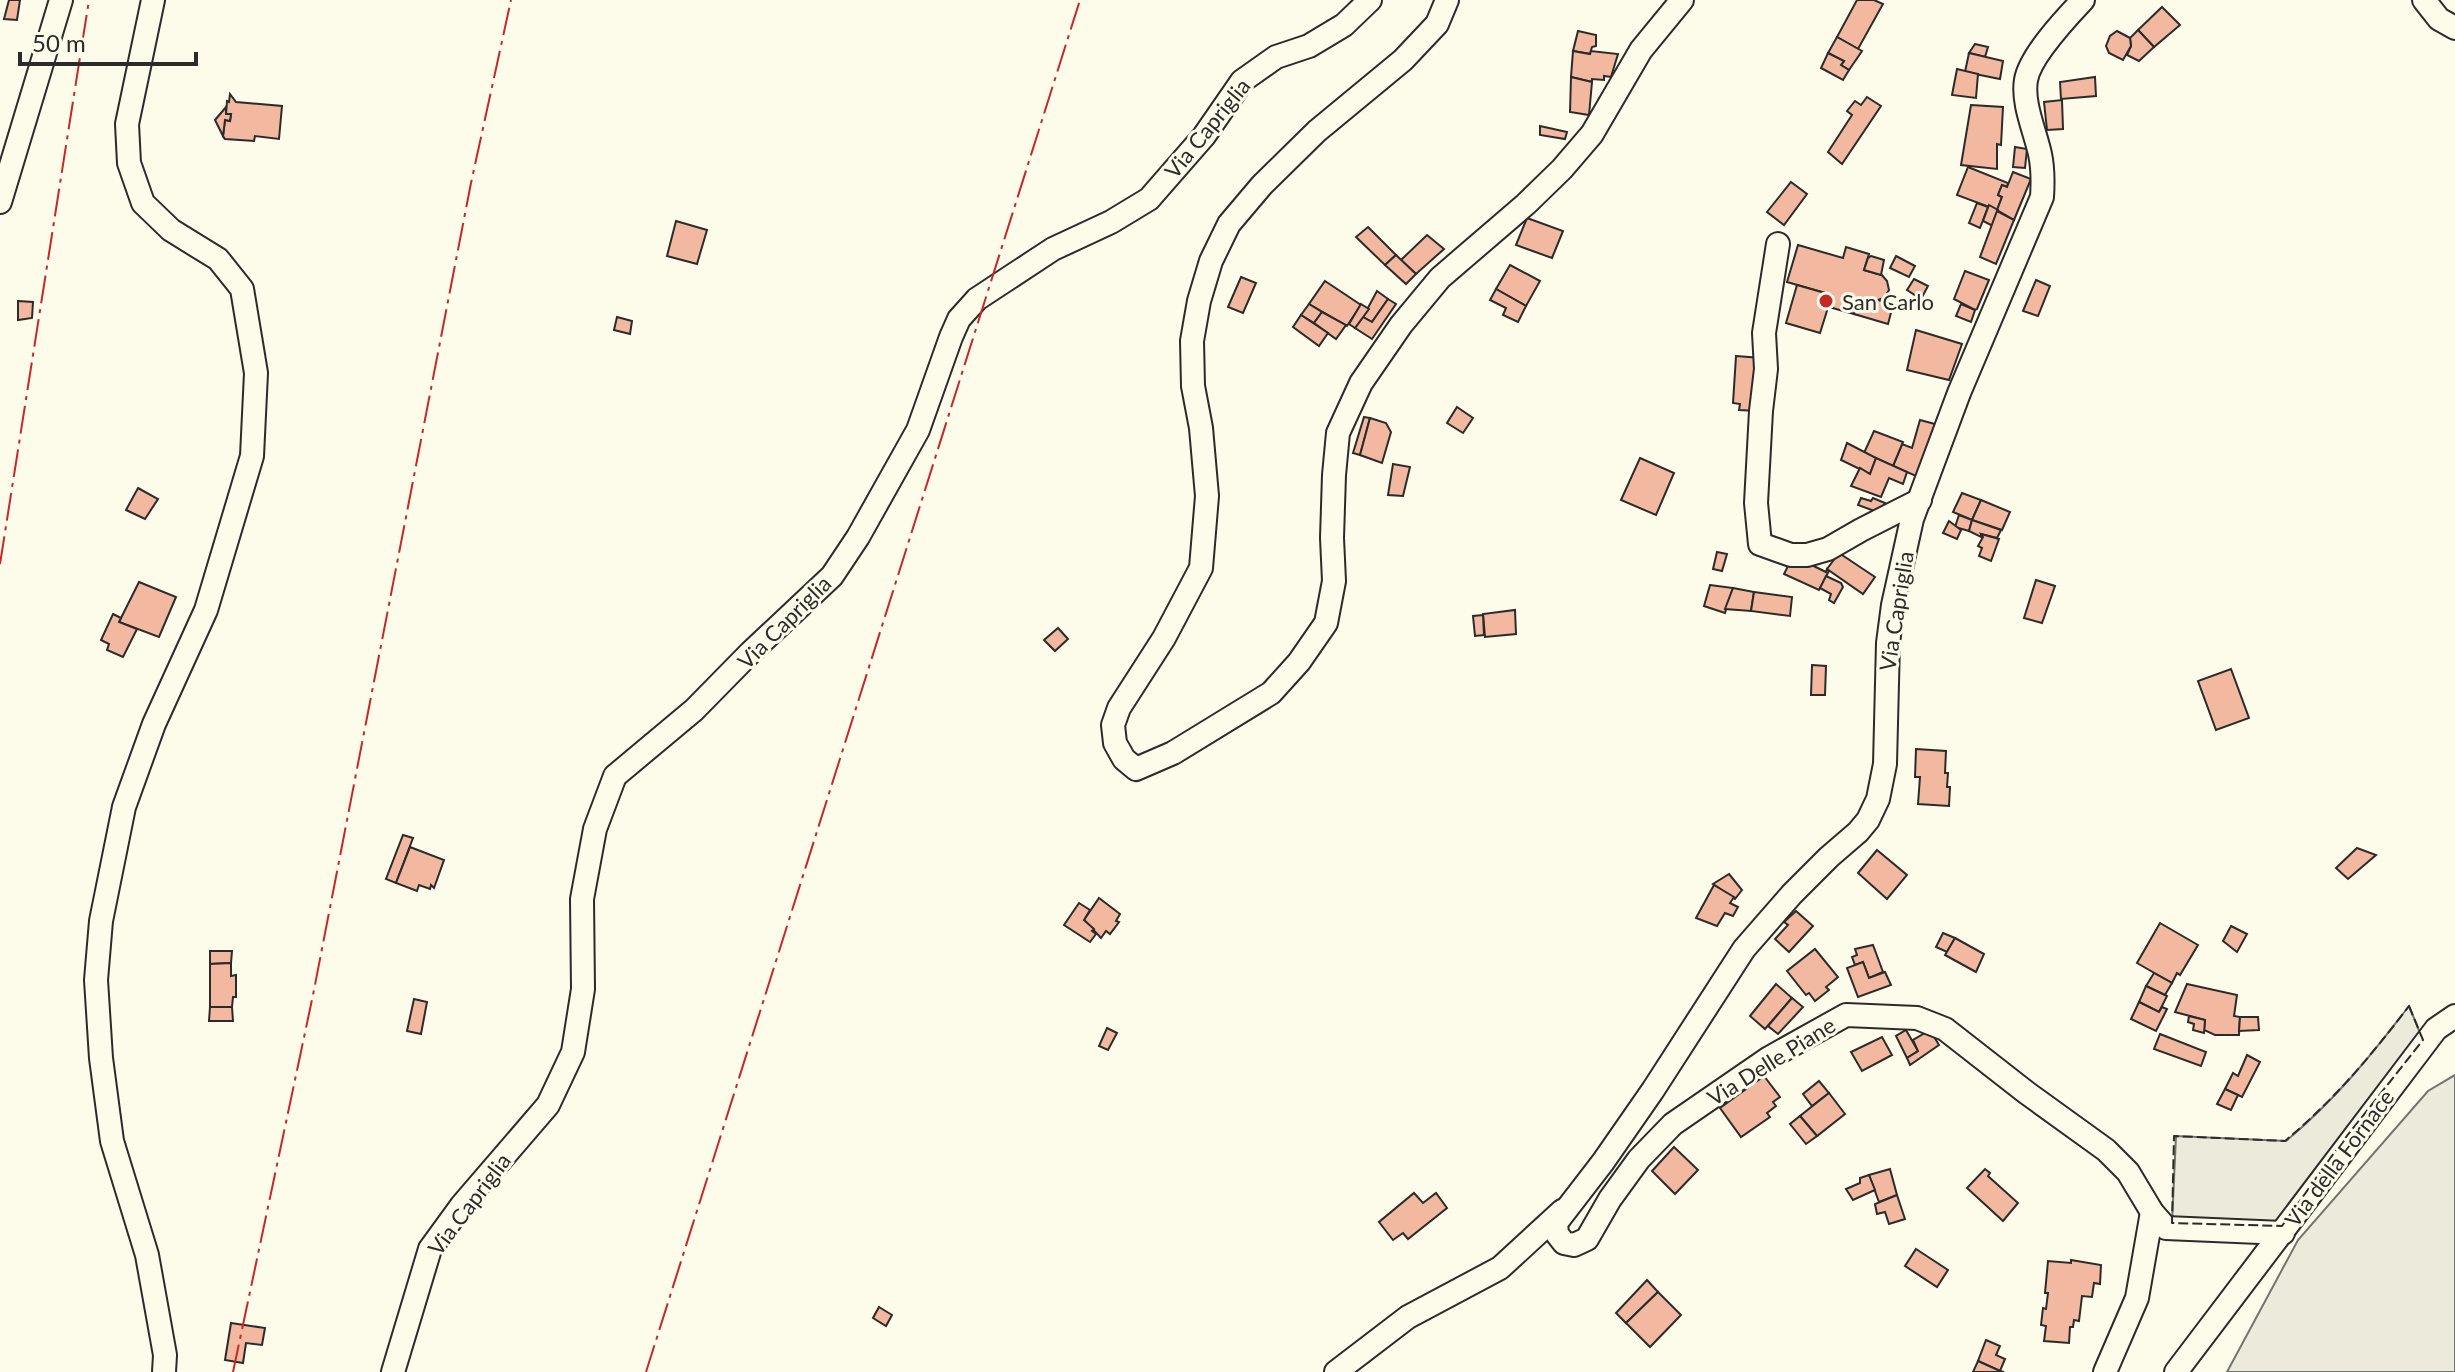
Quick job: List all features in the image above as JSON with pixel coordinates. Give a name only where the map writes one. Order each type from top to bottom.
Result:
[{"type":"street","points":[[0,202],[61,0]]},
{"type":"street","points":[[153,0],[127,124],[129,163],[143,203],[171,230],[218,259],[242,289],[256,373],[252,456],[206,610],[154,724],[124,807],[101,921],[96,980],[101,1058],[112,1141],[147,1255],[165,1355],[164,1372]]},
{"type":"street","name":"Via Capriglia","points":[[393,1372],[430,1249],[462,1205],[548,1105],[573,1052],[583,989],[582,899],[595,829],[615,776],[694,710],[832,576],[858,537],[918,430],[959,319],[977,299],[1053,249],[1111,222],[1149,199],[1204,136],[1242,81],[1276,57],[1309,46],[1344,25],[1370,0]]},
{"type":"street","points":[[1447,0],[1437,24],[1403,60],[1317,131],[1262,185],[1229,224],[1211,261],[1199,301],[1192,341],[1193,386],[1201,428],[1207,496],[1201,568],[1164,638],[1119,708],[1113,725],[1115,743],[1124,759],[1136,769],[1173,753],[1271,693],[1299,662],[1326,623],[1334,581],[1333,490],[1338,433],[1361,383],[1401,325],[1440,278],[1526,204],[1592,134],[1641,50],[1682,0]]},
{"type":"street","name":"Via Capriglia","points":[[1336,1372],[1408,1317],[1500,1268],[1566,1208],[1645,1102],[1744,949],[1792,894],[1858,832],[1873,810],[1885,764],[1885,668],[1893,605],[1908,534],[1959,393],[2042,197],[2043,175],[2028,107],[2026,80],[2057,28],[2083,0]]},
{"type":"street","points":[[2424,0],[2439,19],[2455,28]]},
{"type":"street","points":[[1778,244],[1764,333],[1766,369],[1756,503],[1760,544],[1791,555],[1807,555],[1828,549],[1920,500]]},
{"type":"street","name":"Via Delle Piane","points":[[1566,1208],[1556,1223],[1557,1234],[1564,1243],[1574,1245],[1587,1239],[1610,1199],[1639,1159],[1673,1124],[1757,1066],[1824,1026],[1846,1015],[1860,1015],[1917,1018],[1945,1029],[2106,1150],[2128,1172],[2152,1212]]},
{"type":"street","name":"Via della Fornace","points":[[2152,1212],[2166,1228],[2283,1233],[2436,1029],[2455,1016]]},
{"type":"street","points":[[2105,1372],[2137,1298],[2152,1212]]},
{"type":"street","points":[[2176,1372],[2283,1233]]},
{"type":"shaded area","points":[[2409,1006],[2423,1040],[2282,1226],[2172,1223],[2176,1136],[2286,1141],[2321,1110]]},
{"type":"shaded area","points":[[2455,1075],[2455,1372],[2227,1372],[2298,1240],[2428,1091]]},
{"type":"building","points":[[9,0],[20,0],[17,20],[4,19]]},
{"type":"building","points":[[1857,0],[1874,0],[1883,4],[1858,49],[1837,37]]},
{"type":"building","points":[[2162,7],[2180,25],[2154,47],[2138,30]]},
{"type":"building","points":[[2138,30],[2154,47],[2139,61],[2127,55],[2130,38]]},
{"type":"building","points":[[1578,31],[1596,35],[1596,46],[1592,47],[1590,54],[1573,51]]},
{"type":"building","points":[[2117,31],[2130,38],[2131,46],[2123,60],[2109,53],[2106,46],[2110,36]]},
{"type":"building","points":[[1837,37],[1862,51],[1849,70],[1841,65],[1844,61],[1828,53]]},
{"type":"building","points":[[1975,44],[1988,47],[1985,57],[1969,53]]},
{"type":"building","points":[[1573,51],[1618,54],[1611,77],[1592,79],[1592,82],[1571,77]]},
{"type":"building","points":[[1828,53],[1844,61],[1841,65],[1849,70],[1843,80],[1821,68]]},
{"type":"building","points":[[1969,53],[2003,61],[2000,79],[1965,72]]},
{"type":"building","points":[[1957,69],[1978,74],[1976,98],[1952,95]]},
{"type":"building","points":[[1571,77],[1592,82],[1589,115],[1570,112]]},
{"type":"building","points":[[2095,77],[2096,96],[2061,99],[2060,82]]},
{"type":"building","points":[[230,94],[236,102],[282,106],[279,139],[255,136],[254,141],[225,139],[225,120],[230,121],[231,114],[226,114]]},
{"type":"building","points":[[1867,97],[1881,106],[1842,164],[1828,152],[1852,115],[1847,111],[1855,101],[1861,105]]},
{"type":"building","points":[[2062,100],[2063,129],[2047,130],[2044,102]]},
{"type":"building","points":[[1971,105],[2003,107],[2001,145],[1997,144],[1997,169],[1961,165]]},
{"type":"building","points":[[226,107],[226,114],[231,114],[230,121],[225,120],[223,136],[215,120]]},
{"type":"building","points":[[1540,126],[1567,132],[1565,139],[1540,135]]},
{"type":"building","points":[[2015,147],[2027,149],[2025,168],[2013,167]]},
{"type":"building","points":[[1968,167],[2008,183],[2007,187],[2002,185],[1997,210],[1957,195]]},
{"type":"building","points":[[2013,172],[2031,179],[2014,220],[1997,210],[2002,185],[2007,187]]},
{"type":"building","points":[[1791,182],[1807,194],[1784,225],[1767,212]]},
{"type":"building","points":[[1977,203],[1988,207],[1980,228],[1969,223]]},
{"type":"building","points":[[1989,205],[1998,210],[1993,226],[1983,221]]},
{"type":"building","points":[[1997,211],[2014,220],[1996,264],[1980,257]]},
{"type":"building","points":[[1527,218],[1563,231],[1552,258],[1516,245]]},
{"type":"building","points":[[676,221],[707,230],[697,264],[667,256]]},
{"type":"building","points":[[1368,227],[1396,255],[1385,265],[1356,237]]},
{"type":"building","points":[[1427,235],[1444,249],[1416,274],[1401,260]]},
{"type":"building","points":[[1798,245],[1843,258],[1846,247],[1869,254],[1864,270],[1881,274],[1889,290],[1884,298],[1871,302],[1870,306],[1858,302],[1854,314],[1829,307],[1832,295],[1787,282]]},
{"type":"building","points":[[1396,255],[1416,274],[1406,284],[1385,265]]},
{"type":"building","points":[[1871,256],[1884,260],[1881,275],[1864,270]]},
{"type":"building","points":[[1896,256],[1915,266],[1909,277],[1890,268]]},
{"type":"building","points":[[1510,265],[1540,281],[1526,306],[1496,289]]},
{"type":"building","points":[[1965,271],[1989,280],[1975,310],[1954,299]]},
{"type":"building","points":[[1241,277],[1256,283],[1243,313],[1228,307]]},
{"type":"building","points":[[1914,279],[1928,286],[1921,299],[1907,290]]},
{"type":"building","points":[[2036,280],[2050,286],[2038,316],[2023,311]]},
{"type":"building","points":[[1325,281],[1361,305],[1347,326],[1309,304]]},
{"type":"building","points":[[1797,285],[1832,295],[1820,333],[1786,323]]},
{"type":"building","points":[[1496,289],[1526,306],[1518,322],[1503,315],[1506,308],[1490,300]]},
{"type":"building","points":[[1377,291],[1388,299],[1372,322],[1363,317]]},
{"type":"building","points":[[1388,299],[1396,304],[1372,339],[1355,328],[1363,317],[1372,322]]},
{"type":"building","points":[[1878,300],[1893,305],[1888,324],[1854,314],[1858,302],[1870,306],[1871,302]]},
{"type":"building","points":[[18,301],[33,302],[32,318],[18,320]]},
{"type":"building","points":[[1309,304],[1322,312],[1314,323],[1301,315]]},
{"type":"building","points":[[1361,304],[1369,309],[1355,328],[1349,324]]},
{"type":"building","points":[[1961,304],[1975,310],[1971,322],[1956,316]]},
{"type":"building","points":[[1322,312],[1346,325],[1336,339],[1314,323]]},
{"type":"building","points":[[1301,315],[1328,333],[1319,346],[1293,327]]},
{"type":"building","points":[[617,317],[632,321],[630,334],[614,330]]},
{"type":"building","points":[[1916,330],[1962,344],[1949,380],[1907,370]]},
{"type":"building","points":[[1736,356],[1761,358],[1757,411],[1739,410],[1740,404],[1733,403]]},
{"type":"building","points":[[1457,407],[1473,418],[1463,433],[1447,423]]},
{"type":"building","points":[[1364,417],[1370,418],[1360,455],[1353,453]]},
{"type":"building","points":[[1370,418],[1386,423],[1391,432],[1382,463],[1360,455]]},
{"type":"building","points":[[1920,420],[1935,424],[1916,476],[1893,466],[1902,444],[1912,448]]},
{"type":"building","points":[[1874,431],[1903,442],[1893,466],[1864,453]]},
{"type":"building","points":[[1847,443],[1876,458],[1870,474],[1841,460]]},
{"type":"building","points":[[1640,458],[1674,473],[1656,515],[1621,500]]},
{"type":"building","points":[[1876,458],[1907,472],[1903,484],[1889,478],[1881,497],[1851,486],[1860,468],[1870,474]]},
{"type":"building","points":[[1393,464],[1410,467],[1403,496],[1388,495]]},
{"type":"building","points":[[138,488],[158,499],[145,519],[126,510]]},
{"type":"building","points":[[1962,493],[1981,500],[1972,520],[1953,512]]},
{"type":"building","points":[[1861,498],[1871,501],[1873,498],[1885,503],[1880,513],[1858,505]]},
{"type":"building","points":[[1981,500],[2010,512],[2002,530],[1972,520]]},
{"type":"building","points":[[1959,515],[1972,520],[1969,531],[1955,527]]},
{"type":"building","points":[[1972,520],[2001,530],[1997,538],[1981,534],[1981,537],[1969,531]]},
{"type":"building","points":[[1949,521],[1961,530],[1957,539],[1943,533]]},
{"type":"building","points":[[1981,534],[1999,539],[1991,561],[1979,556]]},
{"type":"building","points":[[1717,552],[1727,554],[1722,571],[1713,569]]},
{"type":"building","points":[[1839,553],[1875,577],[1863,594],[1827,569]]},
{"type":"building","points":[[1793,556],[1829,571],[1819,590],[1784,574]]},
{"type":"building","points":[[1826,576],[1843,587],[1834,603],[1829,600],[1831,594],[1820,588]]},
{"type":"building","points":[[2036,580],[2055,586],[2042,623],[2024,618]]},
{"type":"building","points":[[139,582],[176,597],[159,637],[119,622]]},
{"type":"building","points":[[1710,585],[1733,588],[1725,613],[1704,606]]},
{"type":"building","points":[[1733,588],[1754,592],[1751,611],[1725,609]]},
{"type":"building","points":[[1754,592],[1792,597],[1790,616],[1751,611]]},
{"type":"building","points":[[1515,610],[1516,634],[1485,637],[1483,614]]},
{"type":"building","points":[[113,614],[121,618],[119,622],[137,629],[123,657],[107,650],[109,644],[101,640]]},
{"type":"building","points":[[1483,615],[1484,635],[1475,636],[1473,616]]},
{"type":"building","points":[[1058,628],[1068,639],[1055,651],[1044,640]]},
{"type":"building","points":[[1812,665],[1826,666],[1825,695],[1811,695]]},
{"type":"building","points":[[2231,669],[2249,718],[2216,730],[2198,681]]},
{"type":"building","points":[[1916,749],[1946,751],[1949,806],[1918,804],[1920,777],[1915,777]]},
{"type":"building","points":[[403,835],[413,838],[396,883],[386,879]]},
{"type":"building","points":[[410,847],[444,860],[434,888],[419,885],[417,891],[396,883]]},
{"type":"building","points":[[2357,848],[2376,855],[2348,879],[2336,868]]},
{"type":"building","points":[[1877,850],[1907,875],[1887,899],[1858,873]]},
{"type":"building","points":[[1729,874],[1742,890],[1735,899],[1713,884]]},
{"type":"building","points":[[1714,885],[1734,897],[1730,903],[1738,907],[1733,916],[1725,913],[1717,926],[1696,918]]},
{"type":"building","points":[[1099,898],[1120,914],[1116,921],[1119,922],[1110,934],[1106,931],[1101,938],[1084,920]]},
{"type":"building","points":[[1079,903],[1090,910],[1084,920],[1096,934],[1090,942],[1064,925]]},
{"type":"building","points":[[1796,911],[1813,926],[1789,952],[1775,939],[1788,925],[1784,922]]},
{"type":"building","points":[[2160,923],[2198,945],[2172,983],[2137,963]]},
{"type":"building","points":[[2231,926],[2247,934],[2237,952],[2223,941]]},
{"type":"building","points":[[1943,933],[1955,938],[1947,952],[1936,947]]},
{"type":"building","points":[[1955,938],[1984,954],[1976,972],[1945,955]]},
{"type":"building","points":[[1873,945],[1883,972],[1869,978],[1863,962],[1855,965],[1852,957],[1857,955],[1855,949]]},
{"type":"building","points":[[1815,949],[1838,977],[1826,987],[1829,990],[1815,1001],[1809,993],[1806,995],[1787,971]]},
{"type":"building","points":[[210,951],[232,951],[231,963],[210,964]]},
{"type":"building","points":[[1863,962],[1869,978],[1885,972],[1891,985],[1858,997],[1847,968]]},
{"type":"building","points":[[231,963],[231,976],[236,975],[236,997],[233,997],[232,1007],[210,1007],[210,964]]},
{"type":"building","points":[[2154,973],[2172,983],[2165,995],[2146,986]]},
{"type":"building","points":[[1776,984],[1792,998],[1765,1029],[1750,1016]]},
{"type":"building","points":[[2187,984],[2237,995],[2234,1016],[2240,1017],[2239,1035],[2215,1035],[2204,1030],[2205,1020],[2175,1012]]},
{"type":"building","points":[[2146,986],[2167,996],[2159,1012],[2139,1002]]},
{"type":"building","points":[[1792,998],[1803,1007],[1778,1034],[1768,1026]]},
{"type":"building","points":[[414,999],[427,1002],[421,1034],[407,1031]]},
{"type":"building","points":[[2139,1002],[2159,1012],[2162,1007],[2167,1009],[2156,1031],[2131,1019]]},
{"type":"building","points":[[210,1007],[232,1007],[233,1021],[209,1021]]},
{"type":"building","points":[[2189,1016],[2205,1020],[2204,1033],[2193,1030],[2194,1024],[2188,1022]]},
{"type":"building","points":[[2240,1017],[2258,1017],[2259,1030],[2239,1031]]},
{"type":"building","points":[[1107,1028],[1117,1033],[1108,1050],[1099,1046]]},
{"type":"building","points":[[1906,1030],[1918,1051],[1907,1058],[1896,1036]]},
{"type":"building","points":[[1930,1030],[1939,1045],[1910,1065],[1907,1058],[1918,1051],[1913,1040]]},
{"type":"building","points":[[2160,1034],[2206,1052],[2201,1066],[2154,1049]]},
{"type":"building","points":[[1882,1037],[1892,1055],[1862,1071],[1851,1052]]},
{"type":"building","points":[[2247,1055],[2260,1062],[2242,1097],[2225,1089],[2233,1073],[2238,1076]]},
{"type":"building","points":[[1764,1076],[1780,1097],[1773,1102],[1776,1106],[1767,1113],[1770,1117],[1741,1137],[1720,1108]]},
{"type":"building","points":[[1819,1081],[1829,1093],[1812,1106],[1803,1094]]},
{"type":"building","points":[[2225,1089],[2238,1095],[2231,1110],[2217,1104]]},
{"type":"building","points":[[1829,1093],[1845,1114],[1817,1136],[1800,1116]]},
{"type":"building","points":[[1800,1116],[1817,1136],[1806,1144],[1790,1124]]},
{"type":"building","points":[[1674,1147],[1698,1170],[1675,1194],[1652,1171]]},
{"type":"building","points":[[1890,1169],[1897,1195],[1879,1202],[1869,1175]]},
{"type":"building","points":[[1985,1169],[1990,1173],[1988,1176],[2018,1203],[2003,1221],[1967,1188]]},
{"type":"building","points":[[1869,1175],[1875,1190],[1853,1200],[1846,1189]]},
{"type":"building","points":[[1414,1193],[1423,1203],[1436,1193],[1447,1208],[1408,1239],[1403,1233],[1393,1240],[1379,1222]]},
{"type":"building","points":[[1897,1195],[1905,1219],[1889,1224],[1885,1212],[1877,1214],[1875,1204]]},
{"type":"building","points":[[1916,1249],[1948,1270],[1937,1287],[1905,1266]]},
{"type":"building","points":[[2071,1260],[2101,1265],[2100,1284],[2094,1283],[2092,1297],[2082,1296],[2079,1321],[2074,1320],[2073,1327],[2070,1327],[2069,1343],[2044,1341],[2046,1326],[2041,1325],[2048,1293],[2045,1293],[2048,1261],[2071,1263]]},
{"type":"building","points":[[1647,1280],[1658,1292],[1626,1323],[1616,1313]]},
{"type":"building","points":[[1658,1292],[1681,1315],[1650,1347],[1626,1323]]},
{"type":"building","points":[[879,1307],[892,1315],[886,1326],[873,1318]]},
{"type":"building","points":[[231,1323],[265,1328],[262,1345],[246,1343],[243,1363],[225,1360]]},
{"type":"building","points":[[1986,1340],[2000,1346],[1996,1355],[2005,1359],[2000,1371],[1978,1361]]},
{"type":"building","points":[[1978,1361],[2000,1371],[2004,1372],[1973,1372]]},
{"type":"fence","points":[[2409,1006],[2423,1040],[2339,1146],[2282,1226],[2172,1223],[2174,1136],[2285,1141],[2351,1077],[2409,1006]]},
{"type":"power","points":[[0,564],[89,0]]},
{"type":"power","points":[[233,1372],[313,995],[471,183],[511,0]]},
{"type":"power","points":[[646,1372],[1080,0]]},
{"type":"place","name":"San Carlo","points":[[1826,301]]}]
